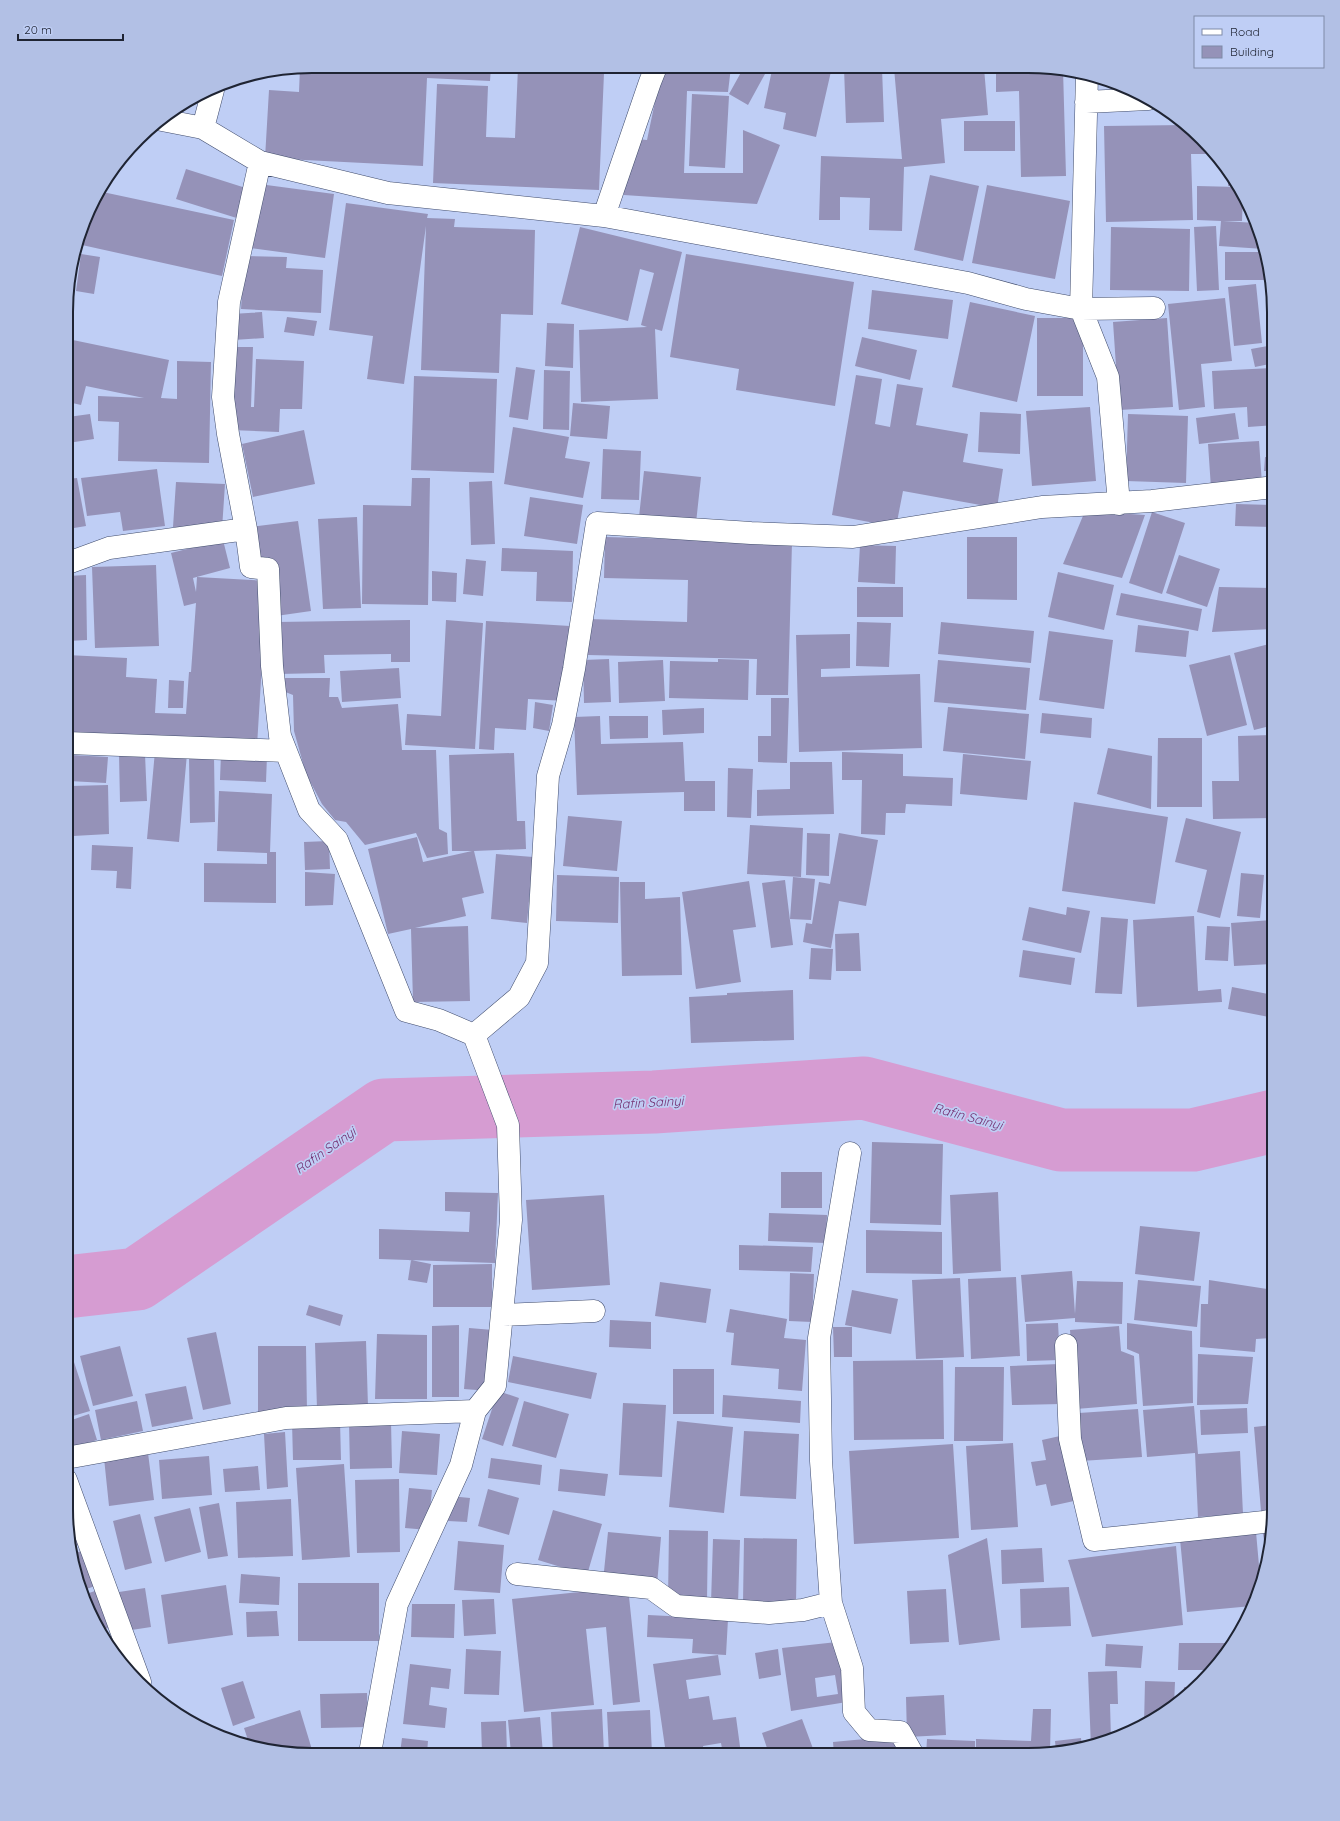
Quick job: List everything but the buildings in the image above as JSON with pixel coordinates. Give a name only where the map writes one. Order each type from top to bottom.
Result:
[{"type":"street","points":[[604,216],[654,73]]},
{"type":"street","points":[[1087,80],[1081,309],[1108,377],[1119,504]]},
{"type":"street","points":[[202,128],[211,95]]},
{"type":"street","points":[[1086,102],[1137,100]]},
{"type":"street","points":[[167,121],[202,128],[260,162],[388,193],[604,216],[968,283],[1026,300],[1081,309],[1154,308]]},
{"type":"street","points":[[260,162],[229,302],[224,397],[228,434],[246,529],[251,567],[268,569],[272,666],[280,736],[309,810],[337,840],[406,1011],[439,1020],[474,1035],[508,1125],[511,1220],[495,1386],[476,1411],[461,1465],[397,1604],[371,1748]]},
{"type":"street","points":[[474,1035],[519,997],[537,963],[548,776],[563,725],[574,669],[597,523],[751,533],[853,537],[1042,507],[1119,504],[1267,488]]},
{"type":"street","points":[[73,561],[109,548],[246,529]]},
{"type":"street","points":[[73,743],[286,751]]},
{"type":"street","points":[[850,1153],[819,1338],[821,1461],[831,1603],[852,1668],[854,1712],[869,1730],[900,1732],[909,1748]]},
{"type":"street","points":[[503,1315],[594,1311]]},
{"type":"street","points":[[1066,1345],[1070,1439],[1094,1540],[1266,1522]]},
{"type":"street","points":[[73,1457],[286,1418],[476,1411]]},
{"type":"street","points":[[73,1500],[131,1666]]},
{"type":"street","points":[[517,1574],[651,1588],[676,1606],[769,1613],[803,1610],[831,1603]]},
{"type":"waterway","name":"Rafin Sainyi","points":[[73,1286],[137,1279],[384,1110],[654,1102],[864,1088],[1061,1140],[1193,1140],[1267,1123]]}]
